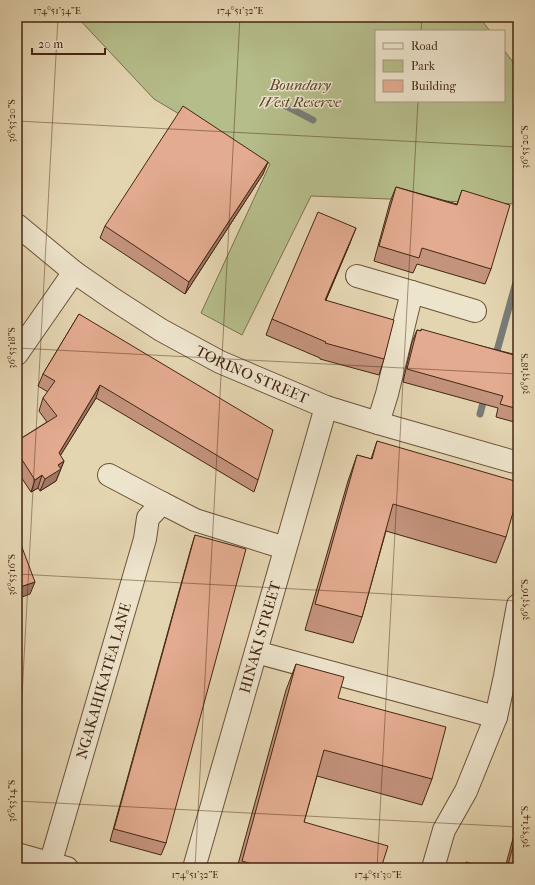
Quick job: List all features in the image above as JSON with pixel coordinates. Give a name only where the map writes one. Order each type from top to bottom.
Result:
[{"type":"street","name":"TORINO STREET","points":[[17,225],[74,272],[148,322],[220,362],[326,407],[518,463]]},
{"type":"street","points":[[17,354],[74,272]]},
{"type":"street","points":[[357,276],[475,311]]},
{"type":"street","points":[[378,423],[387,394],[412,292]]},
{"type":"street","name":"HINAKI STREET","points":[[194,868],[326,407]]},
{"type":"street","points":[[109,475],[195,520],[285,548]]},
{"type":"street","name":"NGAKAHIKATEA LANE","points":[[55,866],[145,539],[148,518],[162,504]]},
{"type":"street","points":[[432,868],[444,830],[466,790],[496,717],[518,605]]},
{"type":"street","points":[[256,652],[496,717]]},
{"type":"street","points":[[17,854],[55,866]]},
{"type":"green space","name":"Boundary West Reserve","points":[[77,17],[479,17],[489,30],[375,30],[375,102],[505,102],[505,51],[518,69],[518,204],[311,196],[242,335],[201,313],[270,164],[221,139],[154,99]]},
{"type":"building","points":[[183,106],[268,162],[189,282],[105,226]]},
{"type":"building","points":[[396,187],[457,205],[462,190],[510,205],[491,269],[422,248],[419,258],[379,246]]},
{"type":"building","points":[[318,212],[356,228],[325,300],[394,320],[384,359],[325,343],[326,342],[272,319]]},
{"type":"building","points":[[79,314],[273,430],[258,480],[100,385],[59,453],[64,461],[58,465],[61,469],[45,479],[42,475],[35,480],[17,452],[17,441],[57,416],[43,398],[55,381],[43,374]]},
{"type":"building","points":[[421,329],[514,355],[518,342],[518,409],[500,404],[503,396],[407,369],[417,330],[421,331]]},
{"type":"building","points":[[377,441],[518,482],[518,495],[506,537],[393,504],[362,617],[315,604],[357,455],[372,459]]},
{"type":"building","points":[[17,534],[35,582],[17,588]]},
{"type":"building","points":[[195,535],[246,549],[166,843],[114,829]]},
{"type":"building","points":[[296,664],[344,677],[338,698],[446,727],[432,779],[324,750],[304,822],[388,846],[381,868],[266,868],[242,861]]},
{"type":"building","points":[[518,828],[518,868],[507,868]]},
{"type":"building","points":[[466,862],[487,868],[465,868]]},
{"type":"waterway","points":[[282,104],[313,120]]},
{"type":"waterway","points":[[495,358],[518,275]]},
{"type":"waterway","points":[[480,414],[485,395]]}]
